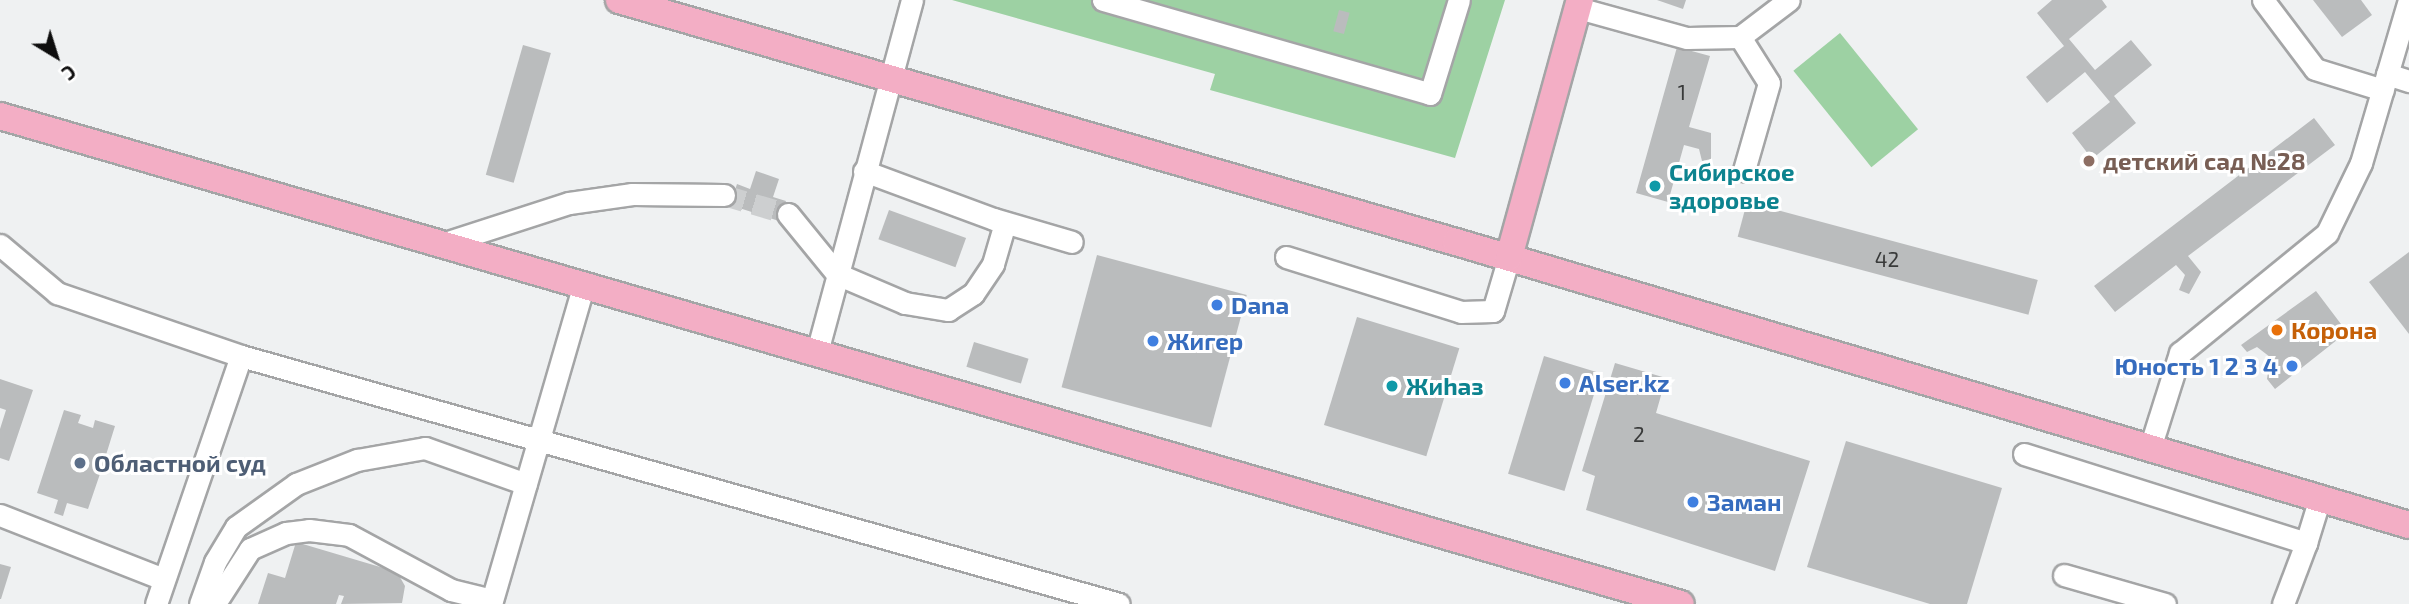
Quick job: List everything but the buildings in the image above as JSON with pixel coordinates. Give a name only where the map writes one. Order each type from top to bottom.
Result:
[{"type":"main road","points":[[618,0],[1509,257],[2409,526]]},
{"type":"main road","points":[[1509,257],[1579,4]]},
{"type":"main road","points":[[0,116],[1681,604]]},
{"type":"street","points":[[817,352],[888,80],[912,0]]},
{"type":"street","points":[[1103,0],[1430,94],[1459,0]]},
{"type":"street","points":[[2263,0],[2315,69],[2385,82],[2409,81]]},
{"type":"street","points":[[2150,448],[2179,353],[2326,233],[2361,163],[2409,0]]},
{"type":"street","points":[[1579,4],[1687,38],[1740,37],[1782,2]]},
{"type":"street","points":[[1740,37],[1769,83],[1744,170]]},
{"type":"street","points":[[864,171],[1005,223],[1072,242]]},
{"type":"street","points":[[445,243],[569,203],[632,194],[724,194]]},
{"type":"street","points":[[789,215],[837,274],[905,303],[948,310],[973,294],[993,264],[1005,223]]},
{"type":"street","points":[[0,245],[57,293],[241,356],[1119,604]]},
{"type":"street","points":[[1286,257],[1461,312],[1493,311],[1509,257]]},
{"type":"street","points":[[210,600],[250,548],[286,533],[309,530],[349,535],[451,590],[492,602],[584,284]]},
{"type":"street","points":[[156,604],[241,356]]},
{"type":"street","points":[[210,600],[215,562],[236,527],[296,484],[357,460],[425,448],[526,484]]},
{"type":"street","points":[[2024,454],[2306,543]]},
{"type":"street","points":[[2284,604],[2319,501]]},
{"type":"street","points":[[0,515],[163,579]]},
{"type":"street","points":[[2064,575],[2165,604]]},
{"type":"green space","points":[[952,0],[1505,0],[1455,158],[1210,90],[1215,74]]},
{"type":"green space","points":[[1840,33],[1918,129],[1871,167],[1793,71]]},
{"type":"tunnel","points":[[724,195],[788,214]]},
{"type":"place","name":"детский сад №28","points":[[2089,161]]},
{"type":"place","name":"Сибирское здоровье","points":[[1655,186]]},
{"type":"place","name":"Dana","points":[[1217,305]]},
{"type":"place","name":"Корона","points":[[2277,330]]},
{"type":"place","name":"Жигер","points":[[1153,341]]},
{"type":"place","name":"Юность 1 2 3 4","points":[[2292,366]]},
{"type":"place","name":"Alser.kz","points":[[1565,383]]},
{"type":"place","name":"Жиhаз","points":[[1392,386]]},
{"type":"place","name":"Областной суд","points":[[80,463]]},
{"type":"place","name":"Заман","points":[[1693,502]]}]
